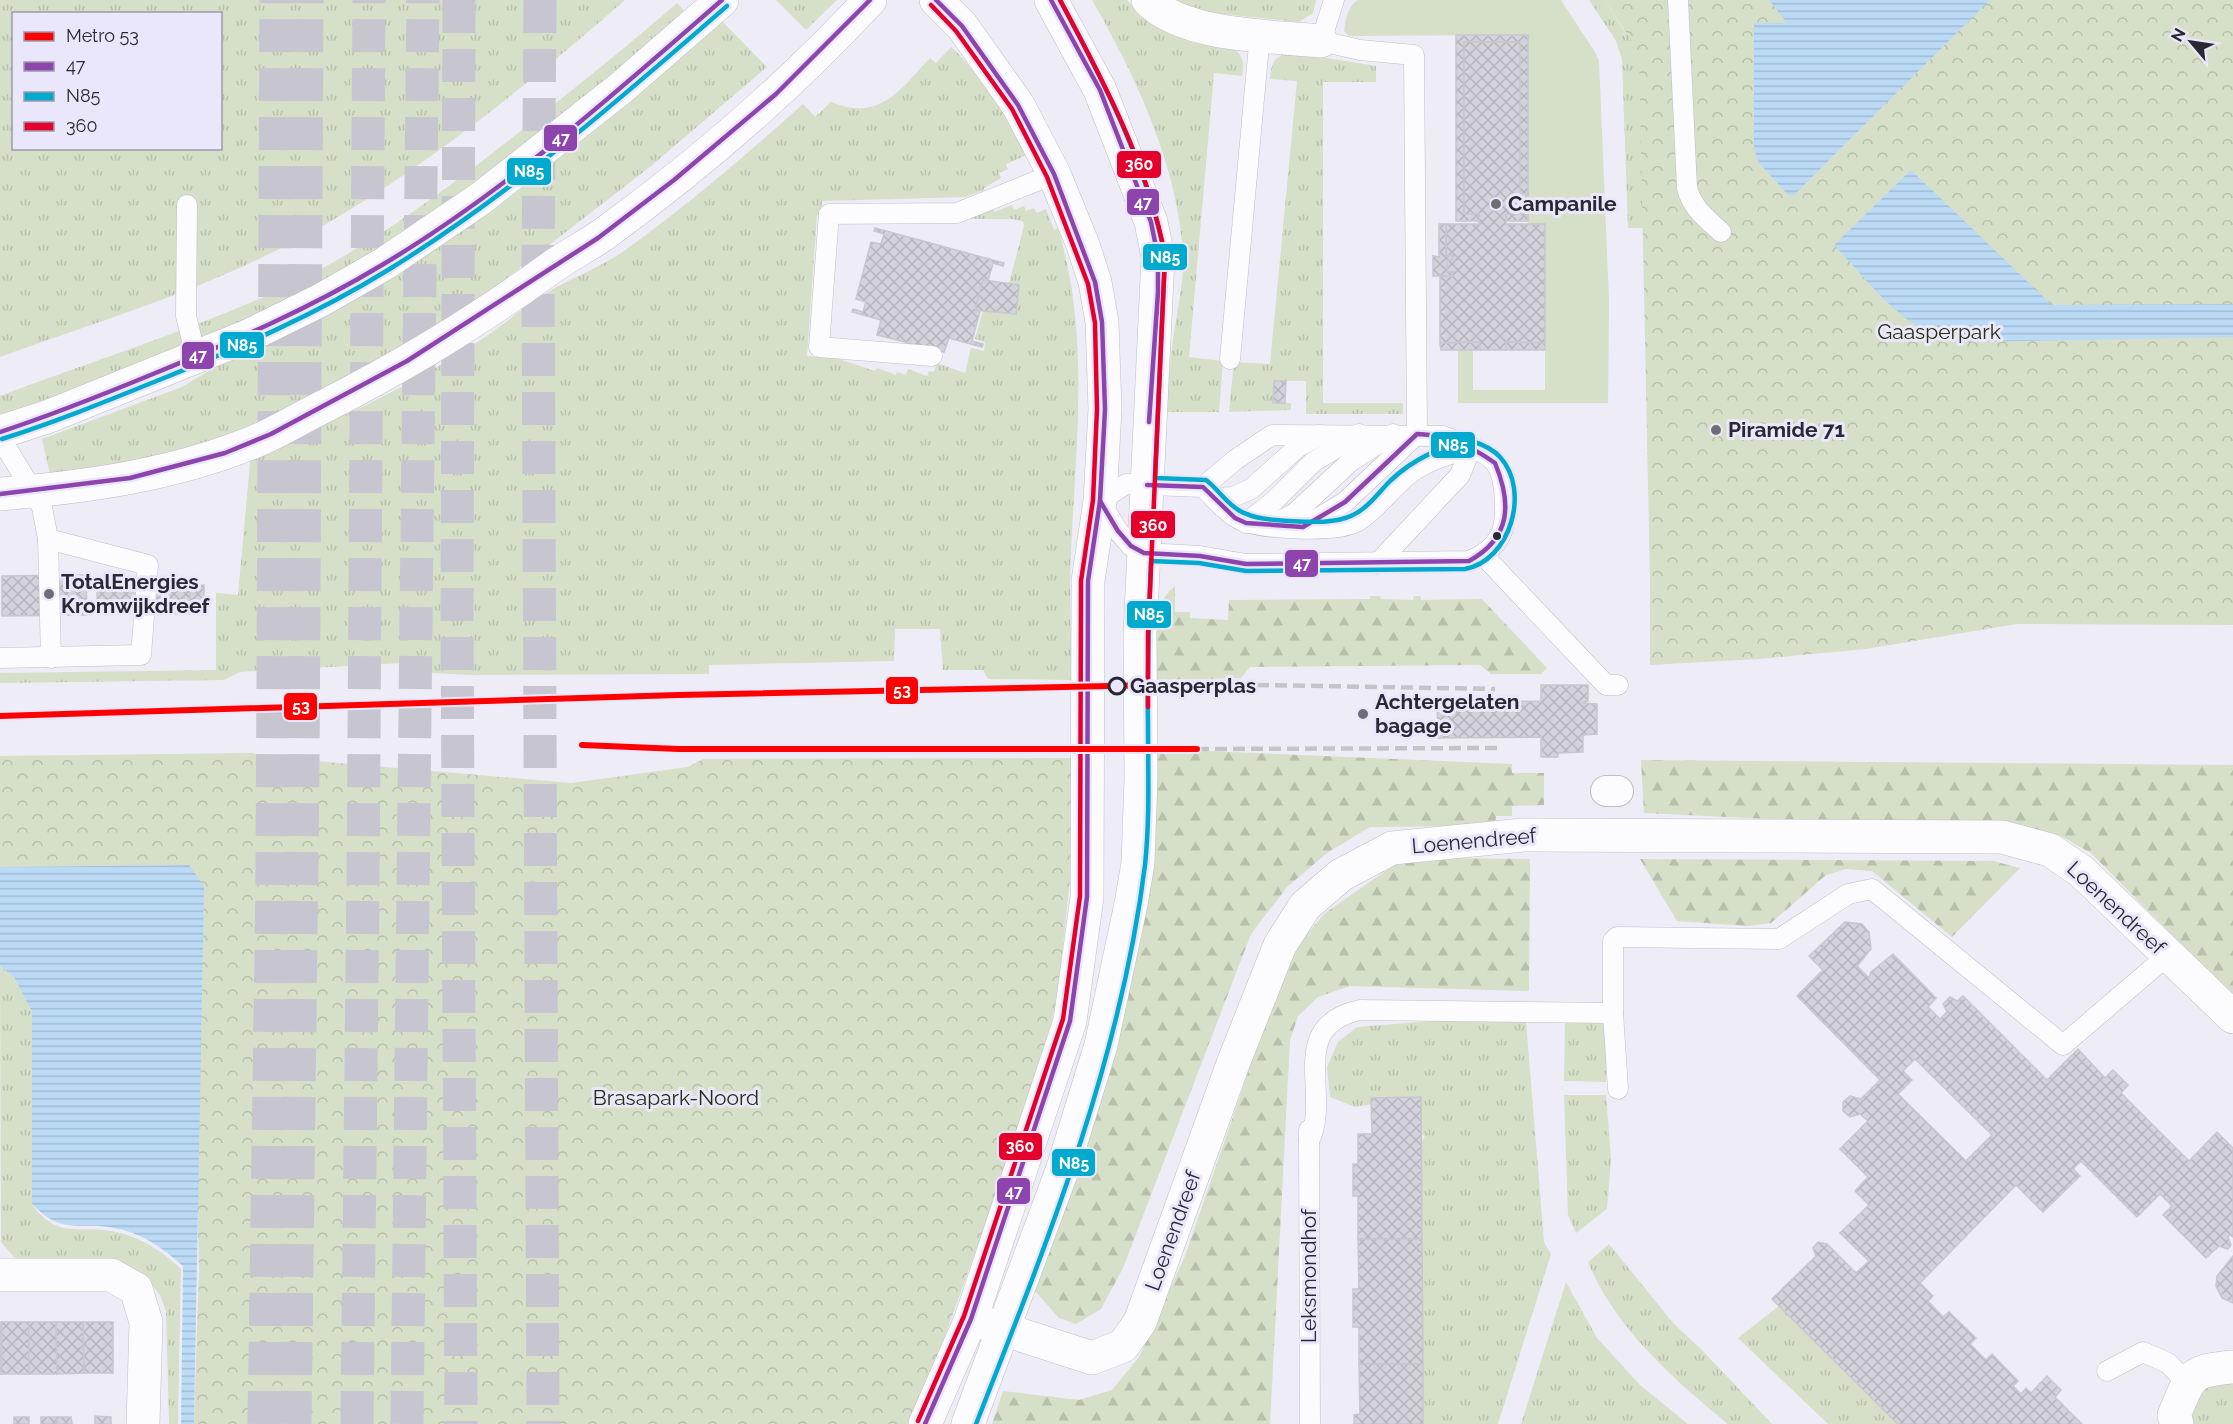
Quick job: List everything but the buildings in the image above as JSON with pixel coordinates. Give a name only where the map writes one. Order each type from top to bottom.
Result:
[{"type":"main road","points":[[0,432],[47,417],[249,336],[321,300],[415,245],[480,199],[621,88],[722,0]]},
{"type":"main road","points":[[0,494],[35,492],[125,479],[165,470],[237,448],[258,441],[404,365],[467,328],[604,234],[715,146],[823,48],[870,0]]},
{"type":"main road","points":[[925,1424],[971,1319],[1071,1021],[1087,897],[1088,581],[1100,501],[1105,409],[1102,322],[1095,282],[1083,244],[1038,139],[1018,105],[962,26],[936,0]]},
{"type":"main road","points":[[968,1424],[1005,1330],[1063,1168],[1098,1056],[1138,863],[1141,778],[1140,634],[1158,256],[1153,234],[1100,90],[1051,0]]},
{"type":"main road","points":[[1148,0],[1164,13],[1187,24],[1230,32],[1322,41]]},
{"type":"main road","name":"Loenendreef","points":[[971,1319],[1092,1358],[1123,1346],[1140,1322],[1234,1061],[1280,945],[1305,906],[1341,875],[1392,848],[1524,835],[2002,837],[2050,850],[2081,871],[2233,1017]]},
{"type":"main road","points":[[0,1275],[111,1275],[136,1289],[146,1322],[143,1424]]},
{"type":"main road","points":[[2177,1424],[2174,1414],[2187,1383],[2203,1370],[2233,1366]]},
{"type":"lane","points":[[1303,527],[1345,502],[1417,434],[1414,55],[1360,50],[1322,41],[1334,0]]},
{"type":"lane","points":[[1678,0],[1687,188],[1690,200],[1699,212],[1721,232]]},
{"type":"lane","points":[[1230,358],[1260,34]]},
{"type":"lane","points":[[932,356],[819,347],[829,214],[957,213],[1054,174]]},
{"type":"lane","points":[[187,205],[186,316],[196,357]]},
{"type":"lane","points":[[1209,493],[1235,460],[1272,435],[1322,434],[1417,434],[1443,436],[1471,448],[1495,463],[1504,490],[1503,528],[1497,541],[1483,555],[1469,561],[1246,564],[1200,556],[1144,553],[1131,546],[1118,531],[1100,501],[1126,484],[1233,497],[1251,489],[1298,447],[1322,434]]},
{"type":"lane","points":[[1246,523],[1273,502],[1313,462],[1359,434]]},
{"type":"lane","points":[[1270,526],[1295,513],[1363,452],[1393,434]]},
{"type":"lane","points":[[0,437],[42,507],[48,539],[51,658]]},
{"type":"lane","points":[[1209,493],[1235,518],[1246,523],[1303,527],[1351,525],[1379,506],[1410,473],[1431,461],[1471,448]]},
{"type":"lane","points":[[1377,564],[1460,475],[1471,448]]},
{"type":"lane","points":[[0,658],[141,655],[148,565],[48,539]]},
{"type":"lane","points":[[1483,555],[1606,685],[1618,685]]},
{"type":"lane","points":[[1618,1089],[1613,1013],[1613,941],[1617,937],[1779,939],[1848,894],[1872,889],[2063,1045],[2167,956]]},
{"type":"lane","name":"Leksmondhof","points":[[1310,1424],[1309,1134],[1315,1129],[1314,1059],[1318,1041],[1325,1028],[1346,1013],[1360,1010],[1613,1013]]},
{"type":"lane","points":[[2107,1371],[2143,1352],[2168,1363],[2187,1383]]},
{"type":"green space","points":[[0,0],[625,0],[543,70],[456,138],[365,200],[271,253],[205,283],[0,357]]},
{"type":"green space","points":[[776,0],[837,0],[806,30]]},
{"type":"green space","points":[[1092,0],[1127,0],[1143,15],[1169,32],[1198,43],[1231,48],[1242,58],[1242,76],[1214,73],[1189,357],[1223,361],[1219,412],[1168,412],[1172,344],[1183,273],[1180,223],[1164,156],[1139,91]]},
{"type":"green space","points":[[1173,0],[1316,0],[1313,13],[1299,22],[1205,12]]},
{"type":"green space","points":[[1358,0],[1561,0],[1595,52],[1599,61],[1609,299],[1608,403],[1458,403],[1458,350],[1473,350],[1473,390],[1545,390],[1545,224],[1528,224],[1528,35],[1349,36],[1344,31],[1346,17],[1351,6]]},
{"type":"green space","points":[[1589,0],[1605,0],[1626,34],[1643,33],[1644,236],[1643,228],[1628,228],[1622,59],[1616,41]]},
{"type":"green space","name":"Gaasperpark","points":[[1605,0],[2233,0],[2233,625],[2017,624],[1866,649],[1758,659],[1650,665],[1639,53]]},
{"type":"green space","points":[[677,3],[690,17],[384,254],[198,343],[0,416],[0,396],[146,344],[253,302],[320,270],[351,252],[412,213],[469,171],[602,66]]},
{"type":"green space","points":[[718,17],[767,67],[651,166],[486,294],[304,405],[189,453],[51,479],[42,439],[182,387],[261,339]]},
{"type":"green space","points":[[951,47],[995,99],[1016,132],[1025,156],[1006,164],[1008,169],[999,173],[1001,178],[984,190],[966,197],[822,201],[821,215],[817,215],[807,356],[827,358],[827,355],[875,371],[877,368],[896,375],[897,372],[906,375],[908,369],[927,376],[929,371],[934,372],[937,363],[965,373],[971,348],[984,351],[985,342],[975,339],[983,311],[1016,314],[1019,286],[1009,284],[1024,226],[1023,221],[1012,219],[971,219],[993,208],[994,212],[1012,205],[1014,210],[1024,206],[1026,211],[1034,208],[1037,213],[1046,209],[1054,230],[1058,228],[1068,268],[1077,348],[1078,429],[1070,567],[1072,680],[988,679],[983,670],[943,670],[940,629],[895,629],[894,661],[709,665],[709,674],[473,675],[430,673],[402,663],[240,672],[224,680],[0,683],[0,673],[216,670],[216,593],[238,595],[251,453],[338,418],[394,391],[475,344],[545,294],[618,255],[695,196],[803,104],[815,117],[831,102],[863,108],[876,105],[888,100],[930,58],[936,63]]},
{"type":"green space","points":[[1290,52],[1376,66],[1376,82],[1323,82],[1323,403],[1403,403],[1403,414],[1306,414],[1306,381],[1274,381],[1273,403],[1291,403],[1291,410],[1229,412],[1234,362],[1270,364],[1297,81],[1270,79],[1275,61]]},
{"type":"green space","points":[[1175,586],[1175,612],[1190,612],[1190,618],[1228,620],[1229,600],[1370,599],[1370,596],[1380,596],[1381,599],[1413,600],[1414,596],[1420,596],[1421,600],[1482,599],[1547,668],[1541,674],[1491,674],[1480,665],[1250,667],[1241,678],[1157,680],[1157,617],[1166,595]]},
{"type":"green space","points":[[1157,749],[1512,764],[1512,773],[1544,773],[1544,805],[1512,806],[1512,816],[1496,816],[1495,826],[1370,827],[1327,853],[1287,887],[1251,934],[1123,1268],[1101,1309],[1076,1324],[1059,1318],[1035,1291],[1139,949],[1147,906]]},
{"type":"green space","name":"Brasapark-Noord","points":[[252,753],[269,757],[571,783],[688,767],[703,759],[1073,758],[1071,871],[1057,1001],[1029,1104],[913,1424],[194,1424],[199,1268],[189,865],[0,867],[0,756]]},
{"type":"green space","points":[[1641,760],[2233,765],[2233,997],[2091,853],[2059,835],[2007,822],[1853,823],[1644,813]]},
{"type":"green space","points":[[1445,858],[1530,859],[1529,991],[1350,986],[1318,997],[1298,1016],[1290,1040],[1270,1424],[992,1424],[1003,1391],[1079,1400],[1112,1390],[1139,1357],[1185,1256],[1273,1000],[1295,948],[1325,913],[1400,861]]},
{"type":"green space","points":[[1640,859],[1993,861],[2020,868],[1952,937],[1872,871],[1846,869],[1826,875],[1771,923],[1748,926],[1677,921]]},
{"type":"green space","points":[[0,966],[14,977],[32,1012],[32,1204],[51,1223],[71,1229],[116,1232],[134,1238],[159,1251],[181,1269],[178,1424],[169,1424],[166,1311],[160,1295],[148,1280],[34,1263],[14,1257],[1,1242]]},
{"type":"green space","points":[[1595,1016],[1606,1028],[1606,1082],[1564,1081],[1565,1023]]},
{"type":"green space","points":[[1456,1019],[1526,1022],[1544,1242],[1551,1254],[1498,1424],[1421,1424],[1414,1155],[1425,1136],[1403,1125],[1398,1100],[1355,1107],[1330,1097],[1327,1067],[1338,1042],[1357,1027]]},
{"type":"green space","points":[[1564,1095],[1606,1095],[1611,1159],[1607,1209],[1576,1233],[1568,1215]]},
{"type":"green space","points":[[1609,1244],[1674,1324],[1772,1424],[1728,1424],[1648,1351],[1614,1309],[1588,1262]]},
{"type":"green space","points":[[1566,1282],[1597,1338],[1640,1385],[1688,1424],[1521,1424]]},
{"type":"green space","points":[[1790,1297],[1915,1424],[1828,1424],[1738,1338]]},
{"type":"green space","points":[[2233,1377],[2233,1424],[2189,1424],[2204,1380]]},
{"type":"water","points":[[1769,0],[1990,0],[1793,196],[1787,194],[1759,163],[1754,149],[1754,23],[1787,23]]},
{"type":"water","points":[[1911,170],[2052,305],[2233,304],[2233,337],[1964,342],[1943,338],[1924,330],[1891,306],[1834,245]]},
{"type":"water","points":[[189,865],[204,886],[194,1424],[181,1424],[183,1266],[159,1247],[133,1233],[101,1226],[62,1224],[43,1214],[32,1204],[32,1012],[14,977],[0,966],[0,867]]},
{"type":"tunnel","points":[[264,1424],[272,885],[276,0]]},
{"type":"tunnel","points":[[295,1424],[303,772],[307,0]]},
{"type":"tunnel","points":[[357,1424],[369,0]]},
{"type":"tunnel","points":[[407,1424],[423,0]]},
{"type":"tunnel","points":[[459,0],[457,617],[461,1424]]},
{"type":"tunnel","points":[[540,0],[538,274],[543,1424]]},
{"type":"railway","points":[[1203,684],[1495,689]]},
{"type":"railway","points":[[1197,749],[1498,748]]},
{"type":"metro line","name":"53","points":[[0,716],[678,695],[1203,684]]},
{"type":"metro line","name":"53","points":[[582,745],[679,749],[1197,749]]},
{"type":"transit line","name":"47","points":[[0,432],[96,397],[241,337],[327,296],[382,265],[427,237],[515,174],[599,106],[722,0]]},
{"type":"transit line","name":"47","points":[[0,494],[130,478],[225,453],[271,434],[407,361],[598,238],[674,180],[776,94],[870,0]]},
{"type":"transit line","name":"47","points":[[925,1424],[971,1319],[1070,1021],[1087,897],[1088,581],[1100,501],[1105,409],[1102,322],[1095,282],[1054,174],[1018,105],[962,26],[936,0]]},
{"type":"transit line","name":"47","points":[[1051,0],[1100,90],[1151,222],[1158,257],[1158,292],[1149,422]]},
{"type":"transit line","name":"N85","points":[[976,1424],[1029,1288],[1078,1149],[1100,1079],[1134,937],[1148,830],[1148,663],[1151,561],[1199,563],[1246,571],[1465,569],[1481,563],[1494,553],[1511,523],[1514,505],[1514,488],[1509,471],[1500,457],[1490,449],[1472,441],[1450,446],[1418,460],[1399,473],[1358,512],[1346,518],[1330,521],[1270,520],[1257,517],[1235,508],[1206,480],[1155,478],[1165,256],[1147,189],[1122,124],[1060,0]]},
{"type":"transit line","name":"360","points":[[1060,0],[1123,125],[1148,190],[1165,256],[1148,634],[1148,707]]},
{"type":"transit line","name":"360","points":[[918,1421],[964,1316],[1063,1019],[1080,896],[1081,581],[1093,500],[1097,409],[1095,323],[1088,284],[1047,177],[1012,109],[956,31],[931,5]]},
{"type":"transit line","name":"N85","points":[[2,439],[101,403],[247,343],[333,302],[388,270],[477,210],[563,145],[727,6]]},
{"type":"transit line","name":"47","points":[[1100,501],[1118,531],[1131,546],[1144,553],[1200,556],[1246,564],[1469,561],[1493,542],[1504,519],[1504,492],[1495,463],[1477,451],[1458,443],[1428,435],[1417,434],[1345,502],[1303,527],[1246,523],[1235,518],[1203,487],[1147,485]]},
{"type":"place","name":"Campanile","points":[[1496,204]]},
{"type":"place","name":"Piramide 71","points":[[1716,430]]},
{"type":"place","name":"TotalEnergies Kromwijkdreef","points":[[49,594]]},
{"type":"place","name":"Gaasperplas","points":[[1117,686]]},
{"type":"place","name":"Achtergelaten bagage","points":[[1363,714]]}]
